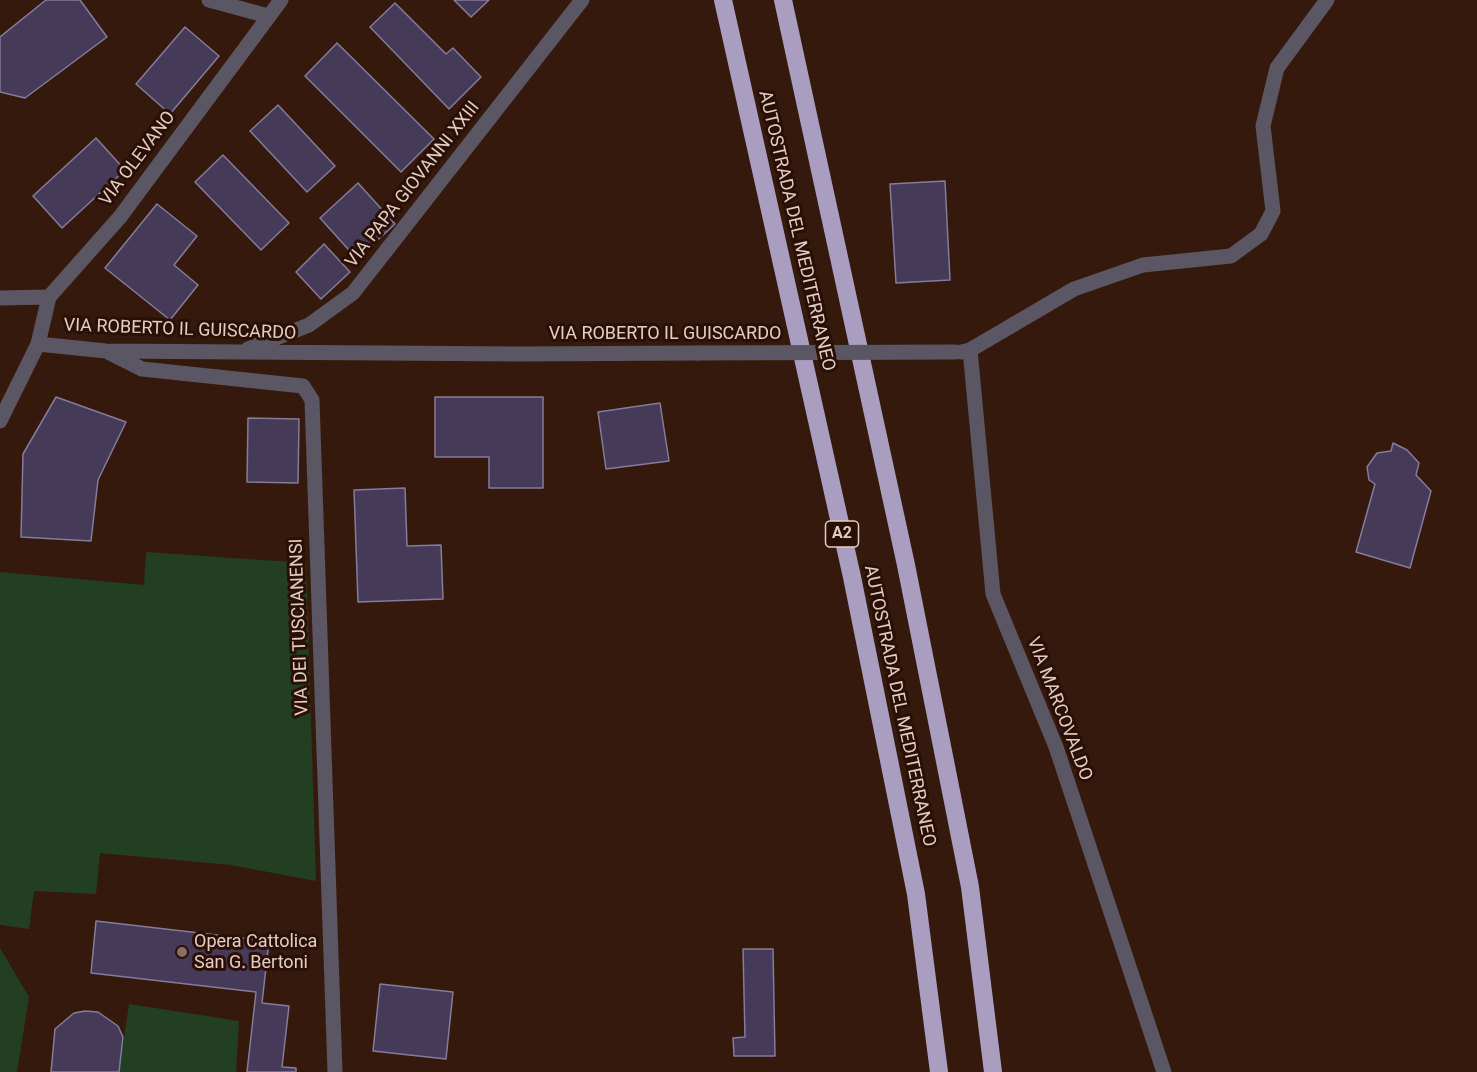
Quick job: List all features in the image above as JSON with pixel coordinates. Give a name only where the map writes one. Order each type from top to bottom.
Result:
[{"type":"highway","name":"AUTOSTRADA DEL MEDITERRANEO","points":[[723,0],[852,577],[916,894],[939,1072]]},
{"type":"highway","name":"AUTOSTRADA DEL MEDITERRANEO","points":[[783,0],[906,565],[970,887],[993,1072]]},
{"type":"street","points":[[209,0],[268,16]]},
{"type":"street","name":"VIA OLEVANO","points":[[49,297],[120,217],[281,0]]},
{"type":"street","name":"VIA PAPA GIOVANNI XXIII","points":[[241,352],[309,325],[353,292],[582,0]]},
{"type":"street","points":[[963,351],[1074,289],[1143,265],[1231,256],[1262,234],[1273,211],[1263,126],[1277,68],[1328,0]]},
{"type":"street","points":[[0,298],[49,297],[38,344],[0,421]]},
{"type":"street","name":"VIA ROBERTO IL GUISCARDO","points":[[38,344],[106,351],[698,353],[963,351]]},
{"type":"street","name":"VIA DEI TUSCIANENSI","points":[[106,351],[142,369],[303,386],[312,399],[335,1072]]},
{"type":"street","name":"VIA MARCOVALDO","points":[[963,351],[993,594],[1056,747],[1164,1072]]},
{"type":"green space","points":[[146,552],[306,563],[316,881],[231,865],[100,853],[96,894],[34,891],[29,929],[0,925],[0,572],[144,585]]},
{"type":"green space","points":[[0,948],[29,997],[17,1072],[0,1072]]},
{"type":"green space","points":[[129,1004],[239,1021],[236,1072],[119,1072]]},
{"type":"building","points":[[46,0],[80,0],[107,37],[25,98],[0,92],[0,37]]},
{"type":"building","points":[[454,0],[489,0],[471,17]]},
{"type":"building","points":[[395,3],[446,54],[453,48],[481,77],[449,109],[370,27]]},
{"type":"building","points":[[185,27],[219,56],[170,114],[136,84]]},
{"type":"building","points":[[337,43],[434,139],[401,172],[305,76]]},
{"type":"building","points":[[278,105],[335,166],[307,192],[250,131]]},
{"type":"building","points":[[96,138],[125,170],[62,228],[33,196]]},
{"type":"building","points":[[223,155],[289,223],[261,250],[195,182]]},
{"type":"building","points":[[945,181],[950,280],[896,283],[890,184]]},
{"type":"building","points":[[358,183],[395,224],[357,259],[320,218]]},
{"type":"building","points":[[157,204],[197,236],[174,265],[198,285],[170,320],[105,268]]},
{"type":"building","points":[[324,244],[350,272],[321,299],[296,272]]},
{"type":"building","points":[[56,397],[126,422],[98,480],[91,541],[21,537],[23,454]]},
{"type":"building","points":[[435,397],[543,397],[543,488],[489,488],[489,457],[435,457]]},
{"type":"building","points":[[660,403],[669,461],[606,469],[598,412]]},
{"type":"building","points":[[248,418],[299,419],[298,483],[247,482]]},
{"type":"building","points":[[1393,443],[1407,450],[1419,463],[1416,475],[1431,491],[1410,568],[1356,552],[1375,484],[1369,480],[1367,467],[1377,453],[1391,451]]},
{"type":"building","points":[[405,488],[407,546],[441,545],[443,599],[358,602],[354,490]]},
{"type":"building","points":[[96,921],[269,941],[262,1003],[289,1006],[282,1067],[296,1068],[296,1072],[247,1072],[256,992],[91,973]]},
{"type":"building","points":[[743,949],[773,949],[775,1056],[734,1056],[733,1038],[745,1037]]},
{"type":"building","points":[[380,984],[453,992],[446,1059],[373,1051]]},
{"type":"building","points":[[98,1012],[118,1026],[123,1037],[119,1072],[51,1072],[55,1029],[74,1013]]},
{"type":"place","name":"Opera Cattolica San G. Bertoni","points":[[182,952]]}]
